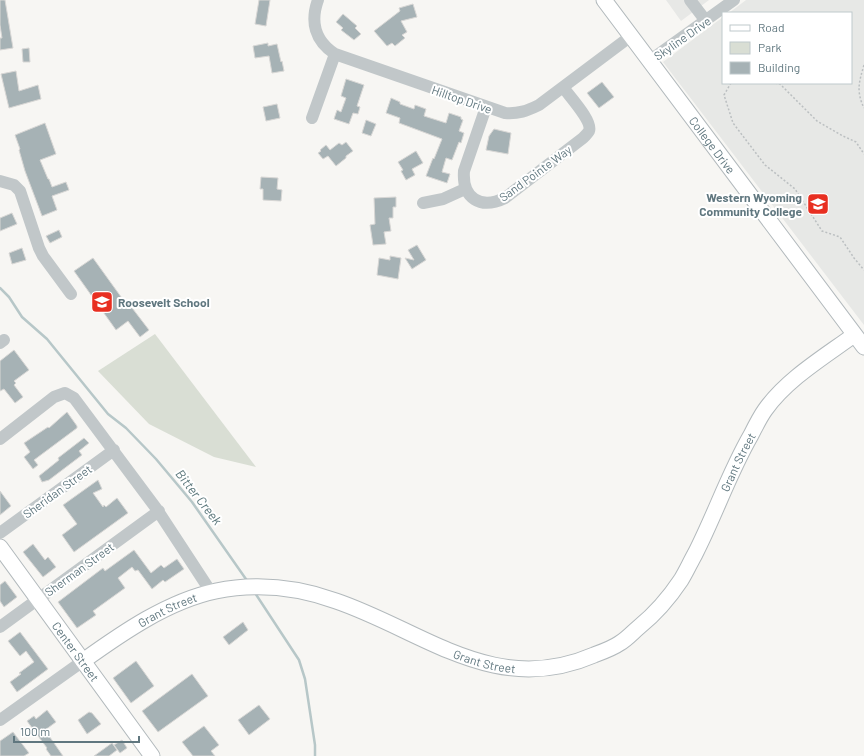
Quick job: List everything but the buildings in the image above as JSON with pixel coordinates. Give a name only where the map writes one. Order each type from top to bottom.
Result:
[{"type":"main road","name":"College Drive","points":[[604,0],[864,347]]},
{"type":"main road","name":"Grant Street","points":[[83,661],[112,640],[144,620],[180,603],[214,592],[263,587],[300,591],[334,600],[358,609],[426,642],[492,666],[524,670],[562,666],[591,657],[620,643],[654,614],[682,580],[706,532],[739,456],[765,410],[786,385],[854,335]]},
{"type":"main road","name":"Center Street","points":[[0,547],[152,756]]},
{"type":"street","name":"Hilltop Drive","points":[[318,0],[314,10],[315,29],[319,39],[326,48],[335,54],[505,113],[515,114],[539,105],[631,36]]},
{"type":"street","points":[[690,0],[706,21]]},
{"type":"street","name":"Skyline Drive","points":[[649,61],[734,0]]},
{"type":"street","points":[[312,118],[335,54]]},
{"type":"street","name":"Sand Pointe Way","points":[[465,189],[478,201],[488,203],[497,202],[505,198],[583,138],[589,131],[590,124],[563,87]]},
{"type":"street","points":[[422,202],[443,199],[465,189],[464,171],[486,107]]},
{"type":"street","points":[[0,181],[14,185],[20,191],[39,248],[43,256],[71,294]]},
{"type":"street","points":[[0,439],[54,397],[65,393],[74,398],[159,511],[214,592]]},
{"type":"street","name":"Sheridan Street","points":[[0,533],[114,450]]},
{"type":"street","name":"Sherman Street","points":[[0,627],[159,511]]},
{"type":"street","name":"Grant Street","points":[[0,720],[83,661]]},
{"type":"path","points":[[864,65],[858,86],[859,98],[864,108]]},
{"type":"path","points":[[730,84],[724,95],[733,123],[764,166],[795,189],[822,231],[840,236],[854,258],[864,270]]},
{"type":"path","points":[[780,84],[817,120],[856,142],[864,154]]},
{"type":"shaded area","points":[[666,0],[709,0],[681,21]]},
{"type":"shaded area","name":"Western Wyoming Community College","points":[[746,0],[864,0],[864,325],[663,62],[722,18],[722,84],[852,84],[852,12],[730,12]]},
{"type":"green space","points":[[155,334],[256,467],[214,457],[149,424],[98,371]]},
{"type":"waterway","name":"Bitter Creek","points":[[0,288],[9,297],[22,317],[47,339],[108,414],[126,428],[156,459],[192,502],[248,582]]},
{"type":"waterway","name":"Bitter Creek","points":[[255,593],[299,660],[305,679],[315,745],[315,756]]},
{"type":"place","name":"Western Wyoming Community College","points":[[818,204]]},
{"type":"place","name":"Roosevelt School","points":[[102,302]]}]
